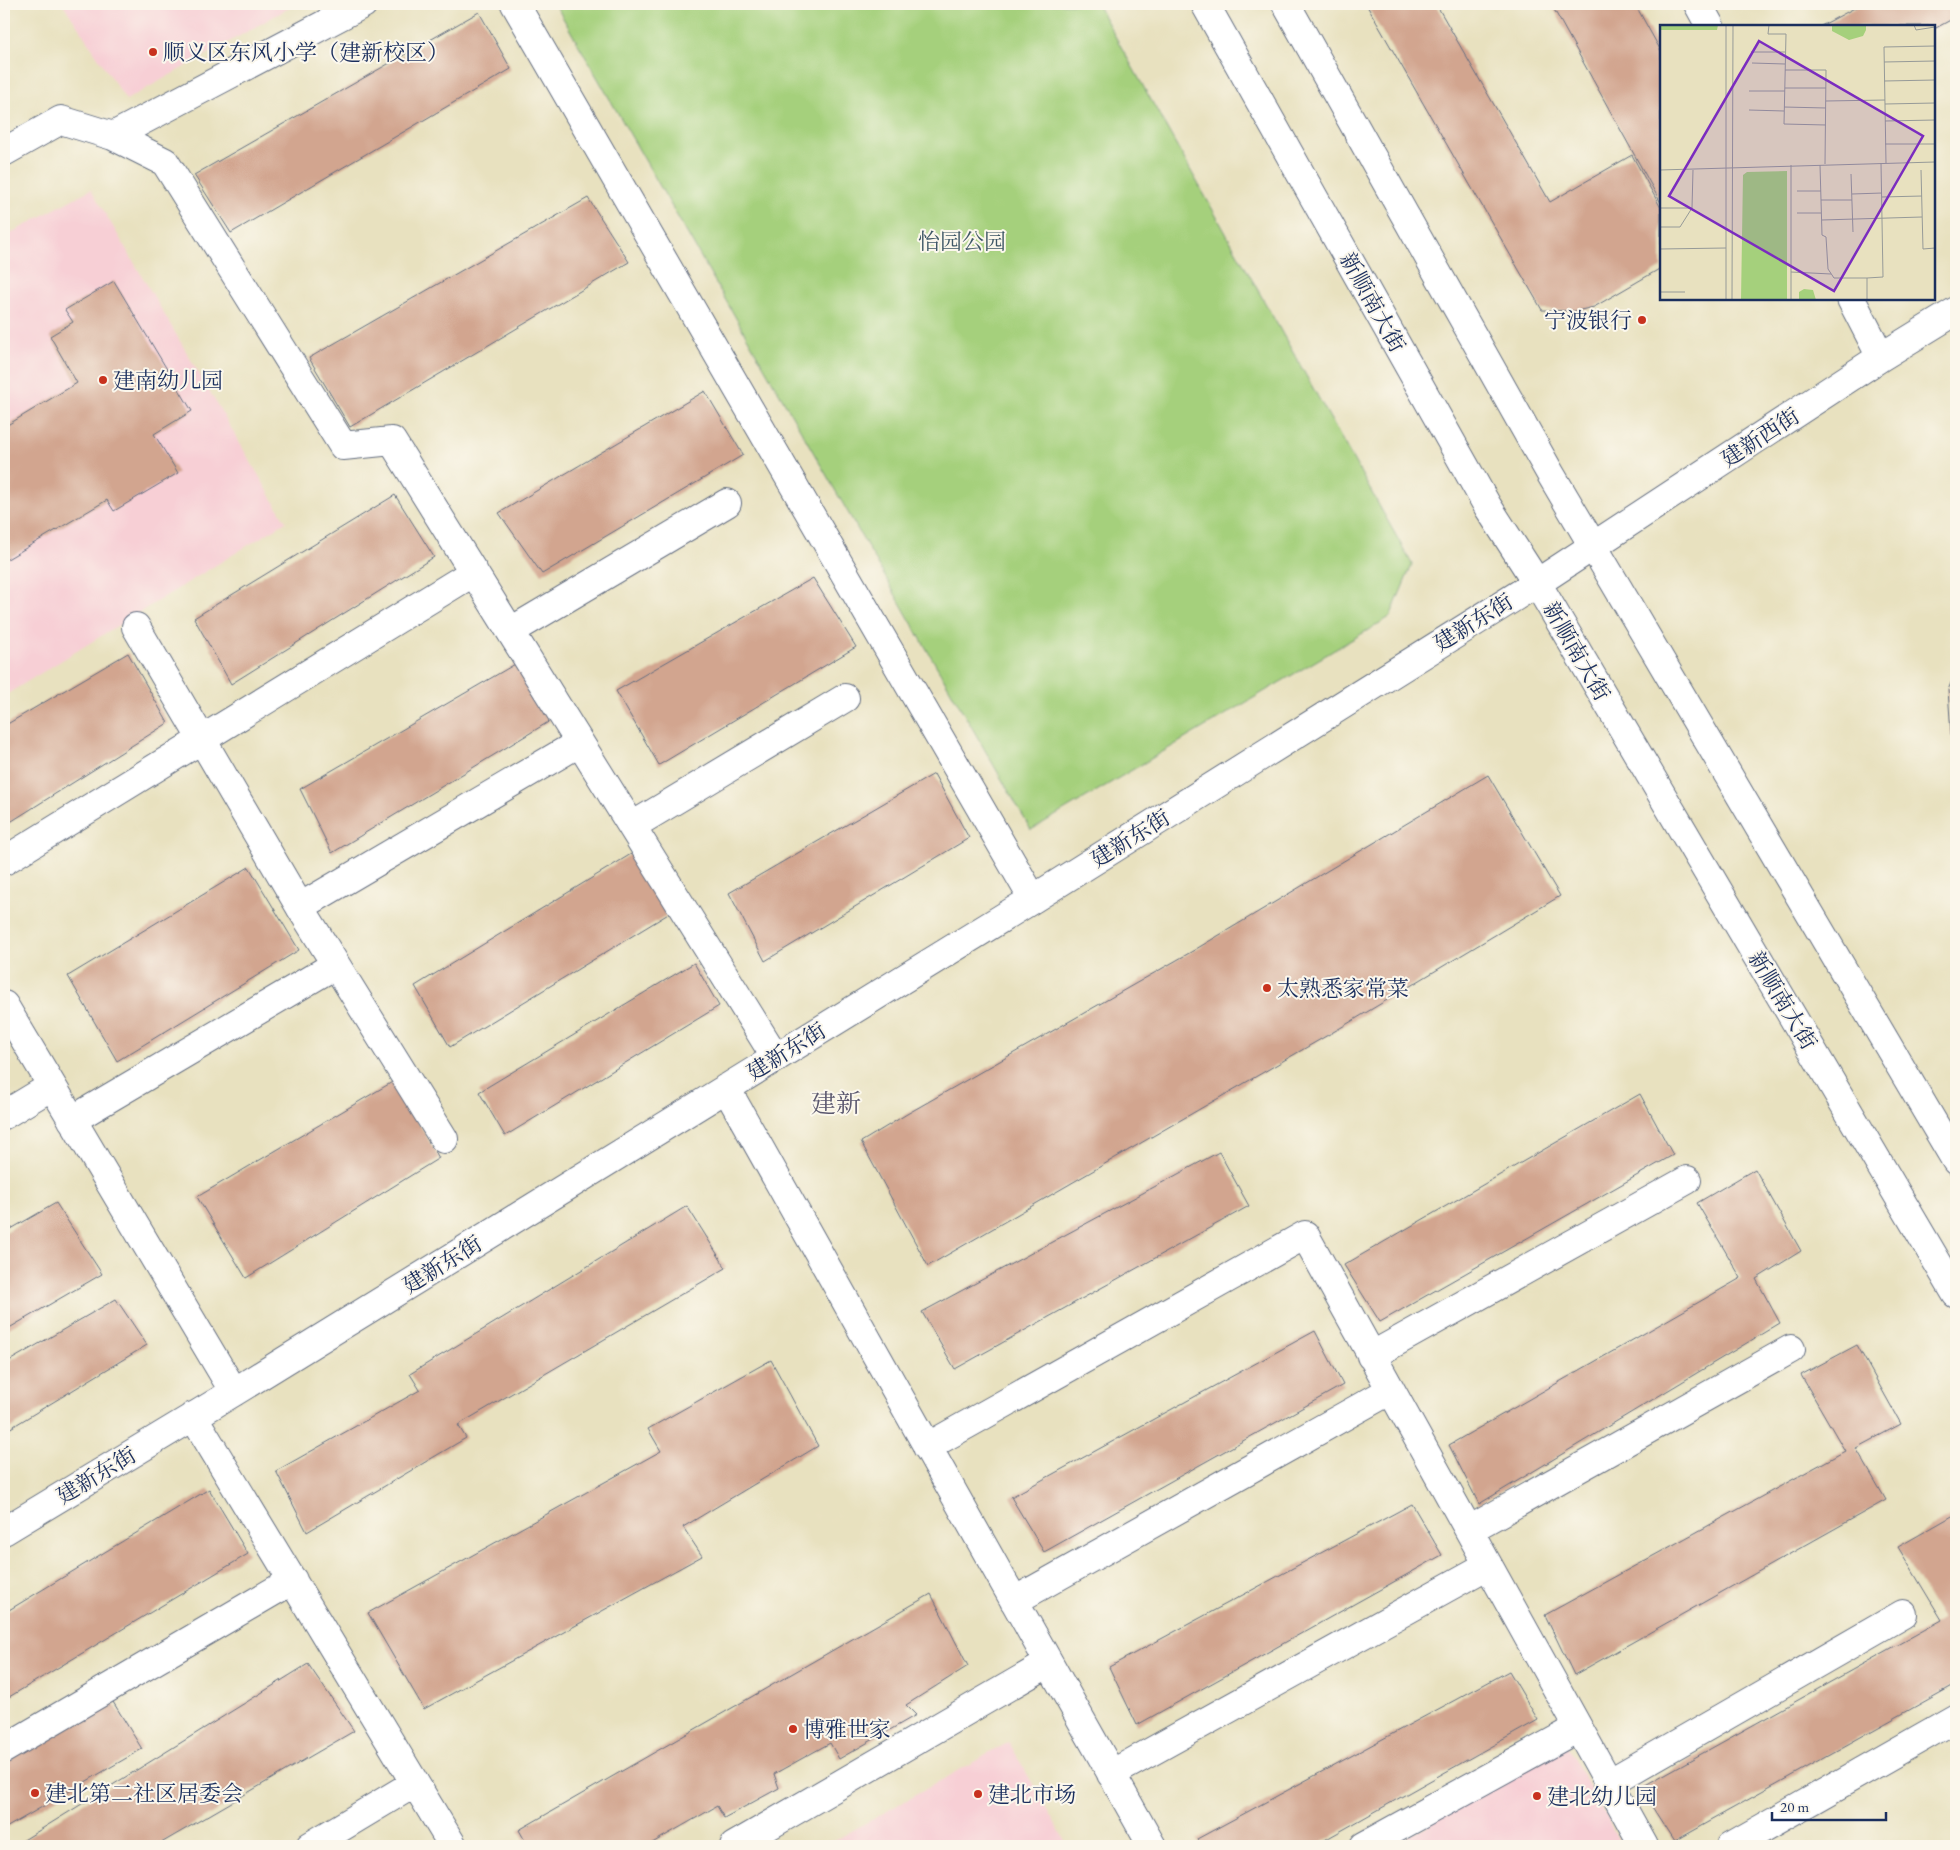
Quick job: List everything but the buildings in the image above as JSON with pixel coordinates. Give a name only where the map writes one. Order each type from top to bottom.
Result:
[{"type":"street","points":[[113,136],[362,4]]},
{"type":"street","points":[[515,4],[1033,899]]},
{"type":"street","name":"新顺南大街","points":[[1205,4],[1488,507],[1537,583],[1956,1294]]},
{"type":"street","points":[[1286,4],[1593,546],[1956,1161]]},
{"type":"street","points":[[1698,4],[1709,25]]},
{"type":"street","points":[[4,152],[61,120],[113,136],[165,162],[343,446],[392,441],[776,1058]]},
{"type":"street","points":[[1852,300],[1881,357]]},
{"type":"street","name":"建新西街","points":[[1564,564],[1881,357],[1956,311]]},
{"type":"street","points":[[511,631],[727,503]]},
{"type":"street","name":"建新东街","points":[[4,1531],[234,1392],[1033,899],[1537,583],[1564,564]]},
{"type":"street","points":[[4,861],[474,572]]},
{"type":"street","points":[[136,627],[300,907],[444,1139]]},
{"type":"street","points":[[632,826],[845,698]]},
{"type":"street","points":[[300,907],[579,742]]},
{"type":"street","points":[[72,1120],[336,965]]},
{"type":"street","points":[[4,1005],[234,1392]]},
{"type":"street","points":[[4,1115],[52,1086]]},
{"type":"street","points":[[726,1088],[1152,1846]]},
{"type":"street","points":[[1371,1356],[1688,1180]]},
{"type":"street","points":[[928,1447],[1305,1236],[1644,1846]]},
{"type":"street","points":[[1469,1530],[1791,1349]]},
{"type":"street","points":[[1014,1601],[1390,1390]]},
{"type":"street","points":[[193,1416],[453,1846]]},
{"type":"street","points":[[1111,1774],[1488,1565]]},
{"type":"street","points":[[4,1748],[293,1580]]},
{"type":"street","points":[[1609,1783],[1903,1614]]},
{"type":"street","points":[[734,1846],[1049,1663]]},
{"type":"street","points":[[1730,1846],[1956,1718]]},
{"type":"street","points":[[1364,1846],[1578,1728]]},
{"type":"street","points":[[310,1846],[415,1783]]},
{"type":"shaded area","name":"顺义区东风小学（建新校区）","points":[[63,4],[296,4],[126,100]]},
{"type":"shaded area","name":"建南幼儿园","points":[[91,189],[286,522],[4,696],[4,237]]},
{"type":"shaded area","name":"建北市场","points":[[1009,1742],[1068,1846],[825,1846]]},
{"type":"shaded area","name":"建北幼儿园","points":[[1567,1746],[1622,1846],[1391,1846]]},
{"type":"green space","name":"怡园公园","points":[[555,4],[1097,4],[1412,564],[1390,617],[1031,830]]},
{"type":"place","name":"顺义区东风小学（建新校区）","points":[[153,52]]},
{"type":"place","name":"宁波银行","points":[[1642,320]]},
{"type":"place","name":"建南幼儿园","points":[[103,380]]},
{"type":"place","name":"太熟悉家常菜","points":[[1267,988]]},
{"type":"place","name":"博雅世家","points":[[793,1729]]},
{"type":"place","name":"建北第二社区居委会","points":[[35,1793]]},
{"type":"place","name":"建北市场","points":[[978,1794]]},
{"type":"place","name":"建北幼儿园","points":[[1537,1796]]},
{"type":"district","name":"建新","points":[[836,1103]]}]
